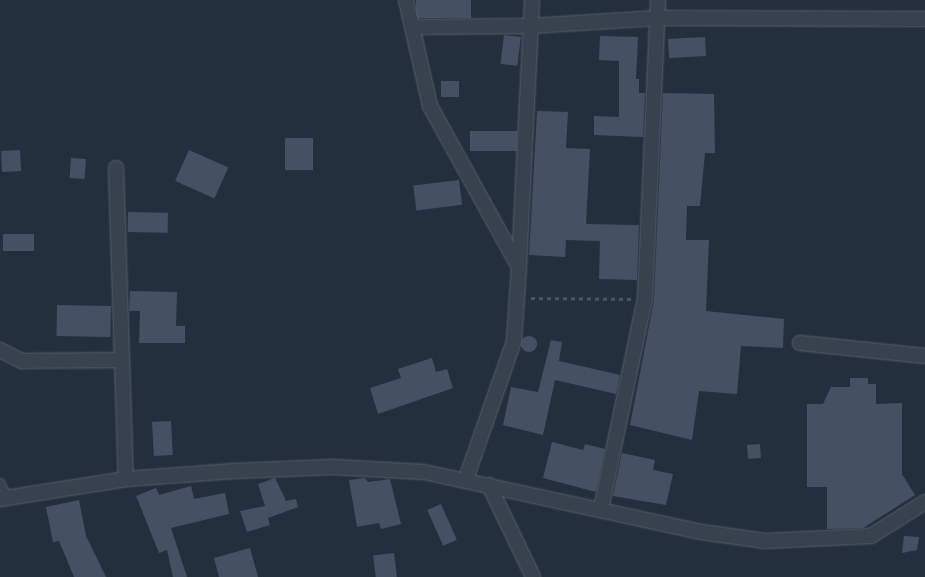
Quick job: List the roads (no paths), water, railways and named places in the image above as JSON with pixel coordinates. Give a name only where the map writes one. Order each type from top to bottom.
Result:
[{"type":"street","points":[[406,0],[430,106],[519,267]]},
{"type":"street","points":[[466,478],[514,341],[532,0]]},
{"type":"street","points":[[601,509],[645,299],[658,0]]},
{"type":"street","points":[[412,26],[531,26],[657,18],[925,19]]},
{"type":"street","points":[[116,168],[126,479]]},
{"type":"street","points":[[800,343],[925,356]]},
{"type":"street","points":[[0,350],[22,361],[122,360]]},
{"type":"street","points":[[4,499],[126,479],[333,467],[466,478],[489,485],[701,532],[765,541],[844,540],[872,536],[925,502]]},
{"type":"street","points":[[489,485],[533,577]]},
{"type":"lane","points":[[0,482],[4,499]]}]
